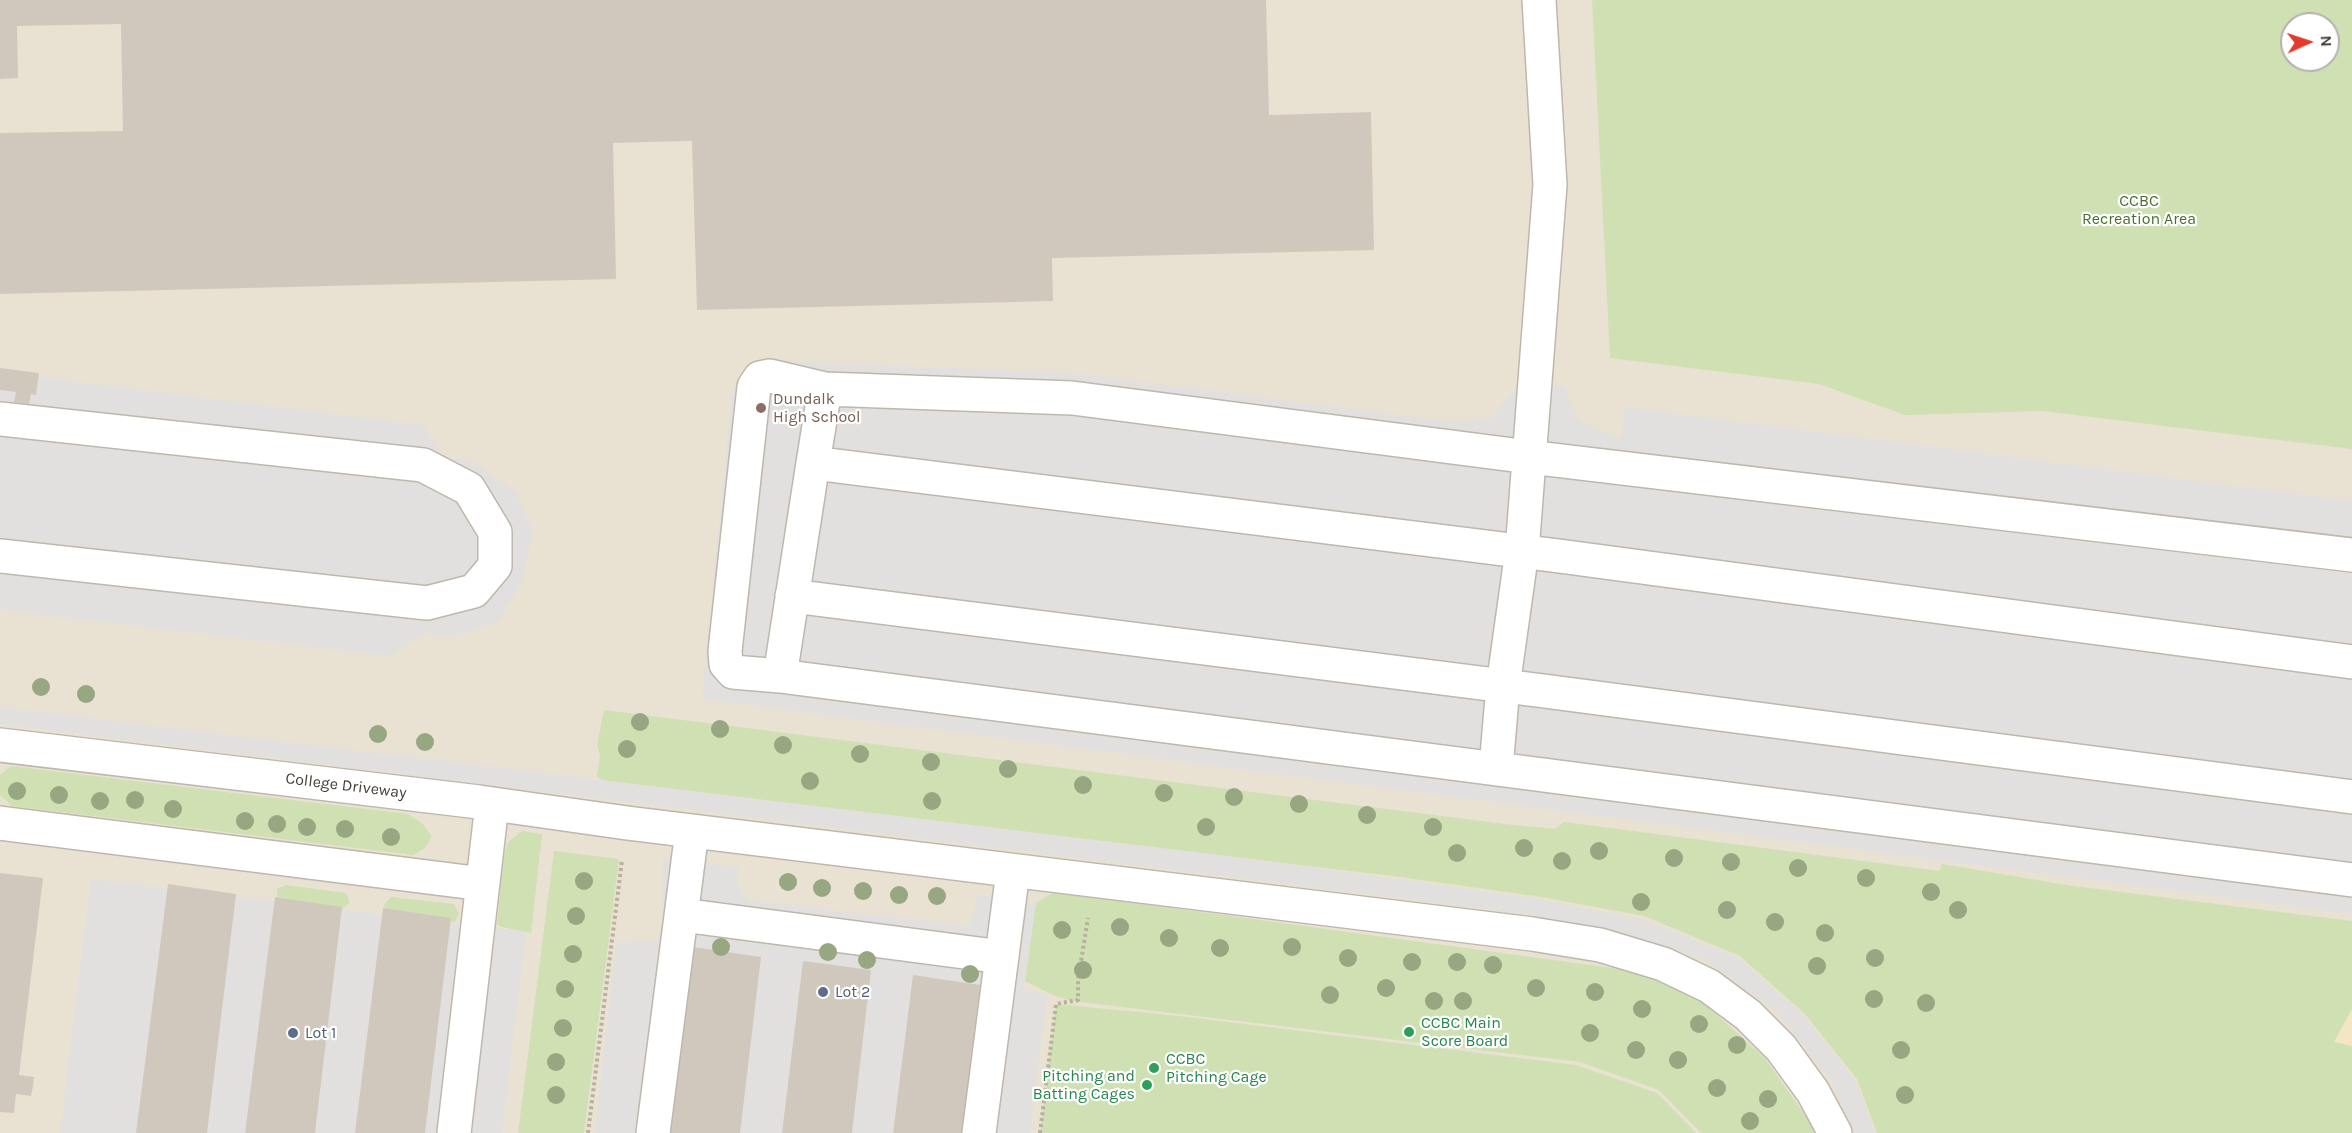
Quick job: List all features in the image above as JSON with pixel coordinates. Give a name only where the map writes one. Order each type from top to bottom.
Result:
[{"type":"street","points":[[1496,768],[1503,686],[1522,551],[1550,186],[1539,0]]},
{"type":"street","points":[[2352,555],[1529,457],[1072,398],[825,389],[770,376],[760,378],[754,387],[725,651],[726,664],[733,672],[780,676],[2352,880]]},
{"type":"street","points":[[780,676],[825,389]]},
{"type":"street","points":[[0,419],[423,465],[469,489],[495,532],[495,566],[474,591],[427,603],[0,556]]},
{"type":"street","points":[[813,463],[1522,551],[2352,662]]},
{"type":"street","points":[[792,596],[2352,797]]},
{"type":"street","name":"College Driveway","points":[[0,745],[492,804],[627,823],[1532,934],[1600,945],[1663,963],[1709,987],[1748,1015],[1773,1039],[1814,1092],[1835,1133]]},
{"type":"street","points":[[454,1133],[492,804]]},
{"type":"street","points":[[0,823],[483,884]]},
{"type":"street","points":[[653,1133],[692,831]]},
{"type":"street","points":[[979,1133],[1013,871]]},
{"type":"street","points":[[682,915],[1002,957]]},
{"type":"path","points":[[588,1133],[627,823]]},
{"type":"path","points":[[1040,1133],[1056,1004],[1078,1000],[1078,980],[1089,915]]},
{"type":"shaded area","points":[[0,0],[2352,0],[2352,1133],[0,1133]]},
{"type":"shaded area","points":[[765,360],[1071,373],[1448,421],[1489,420],[1522,383],[1564,386],[1578,420],[1621,439],[1625,407],[2352,501],[2352,914],[702,699],[732,391],[741,377]]},
{"type":"shaded area","points":[[0,372],[424,425],[442,456],[474,462],[515,491],[533,530],[523,580],[498,622],[453,636],[423,634],[390,656],[0,610]]},
{"type":"shaded area","points":[[0,707],[1260,860],[1530,898],[1641,919],[1737,957],[1802,1014],[1855,1080],[1875,1133],[1854,1133],[1832,1082],[1777,1012],[1709,962],[1636,936],[1488,909],[0,724]]},
{"type":"shaded area","name":"Lot 2","points":[[663,857],[740,867],[737,884],[748,900],[970,926],[977,895],[1036,903],[1024,989],[1047,995],[1030,1133],[595,1133],[616,942],[662,940]]},
{"type":"shaded area","name":"Lot 1","points":[[91,879],[526,932],[502,1133],[60,1133]]},
{"type":"green space","name":"CCBC Recreation Area","points":[[1592,0],[2352,0],[2352,449],[2042,411],[1905,415],[1819,384],[1610,358]]},
{"type":"green space","points":[[604,710],[1505,824],[1555,829],[1564,822],[1940,871],[1942,864],[2073,886],[2352,921],[2352,1133],[1877,1133],[1857,1079],[1805,1014],[1740,956],[1644,916],[1542,897],[1393,876],[605,783],[597,776],[600,755],[597,745]]},
{"type":"green space","points":[[11,766],[408,814],[423,824],[431,836],[433,835],[425,848],[413,855],[12,806],[0,795],[0,775]]},
{"type":"green space","points":[[522,831],[542,834],[531,933],[497,924],[504,856],[508,842]]},
{"type":"green space","points":[[554,851],[619,859],[584,1133],[518,1133]]},
{"type":"green space","points":[[286,885],[346,893],[350,903],[342,908],[277,897],[277,889]]},
{"type":"green space","points":[[1054,892],[1634,971],[1699,999],[1764,1057],[1812,1125],[1814,1133],[1701,1133],[1659,1090],[1580,1062],[1072,1001],[1053,995],[1025,981],[1031,923],[1036,903]]},
{"type":"green space","points":[[391,897],[454,904],[459,914],[455,922],[388,912],[384,905]]},
{"type":"green space","points":[[1056,1004],[1179,1016],[1576,1065],[1657,1093],[1696,1133],[1040,1133]]},
{"type":"sand","points":[[2352,1009],[2352,1046],[2334,1042]]},
{"type":"building","points":[[0,0],[1266,0],[1269,115],[1371,112],[1374,250],[1052,258],[1053,301],[697,310],[692,141],[613,143],[616,279],[0,294],[0,133],[123,131],[121,24],[17,26],[18,78],[0,79]]},
{"type":"building","points":[[0,368],[39,373],[36,395],[31,394],[29,404],[14,402],[16,392],[0,390]]},
{"type":"building","points":[[0,873],[43,878],[19,1075],[34,1077],[33,1086],[31,1096],[16,1094],[14,1113],[0,1112]]},
{"type":"building","points":[[168,884],[236,894],[207,1133],[136,1133]]},
{"type":"building","points":[[275,897],[342,907],[315,1133],[245,1133]]},
{"type":"building","points":[[383,908],[451,918],[425,1133],[355,1133]]},
{"type":"building","points":[[693,947],[761,957],[740,1133],[670,1133]]},
{"type":"building","points":[[803,961],[871,970],[852,1133],[782,1133]]},
{"type":"building","points":[[913,975],[980,985],[962,1133],[893,1133]]},
{"type":"place","name":"Dundalk High School","points":[[761,408]]},
{"type":"place","name":"Lot 2","points":[[823,992]]},
{"type":"place","name":"CCBC Main Score Board","points":[[1409,1032]]},
{"type":"place","name":"Lot 1","points":[[293,1033]]},
{"type":"place","name":"CCBC Pitching Cage","points":[[1154,1068]]},
{"type":"place","name":"Pitching and Batting Cages","points":[[1147,1085]]}]
